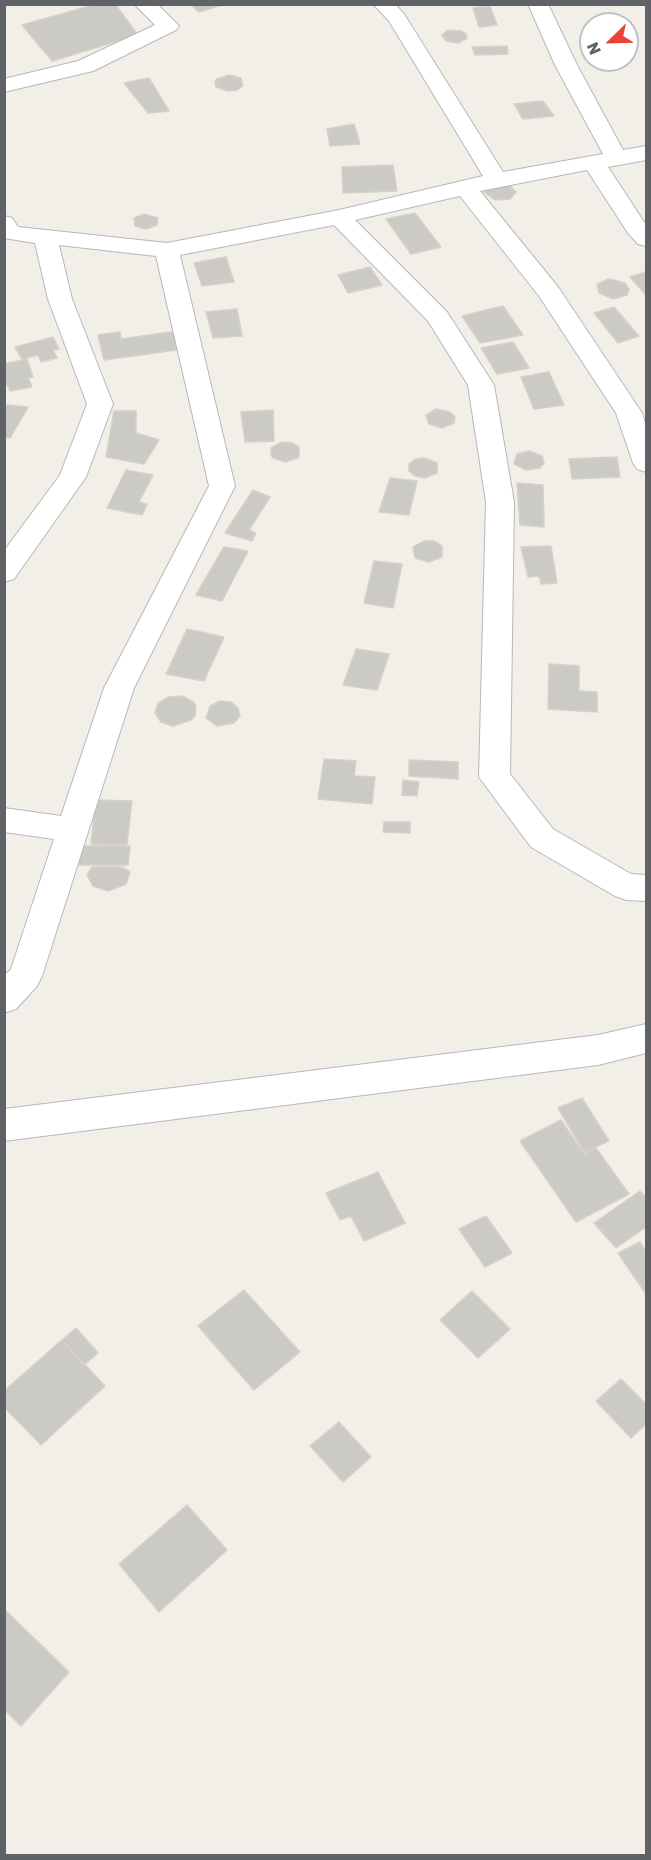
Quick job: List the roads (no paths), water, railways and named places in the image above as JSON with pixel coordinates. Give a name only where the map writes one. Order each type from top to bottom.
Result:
[{"type":"street","points":[[4,86],[85,66],[169,26],[144,4]]},
{"type":"street","points":[[383,4],[397,18],[497,180]]},
{"type":"street","points":[[538,4],[636,228],[646,239]]},
{"type":"street","points":[[4,224],[11,233],[167,249],[339,217],[497,180],[646,153]]},
{"type":"street","points":[[466,188],[549,292],[629,412],[646,464]]},
{"type":"street","points":[[339,217],[438,317],[481,385],[500,502],[494,777],[542,838],[626,886],[646,888]]},
{"type":"street","points":[[4,572],[73,477],[100,404],[60,299],[45,236]]},
{"type":"street","points":[[4,999],[25,976],[119,688],[222,486],[167,249]]},
{"type":"street","points":[[4,820],[73,830]]},
{"type":"street","points":[[4,1125],[598,1050],[646,1039]]}]
